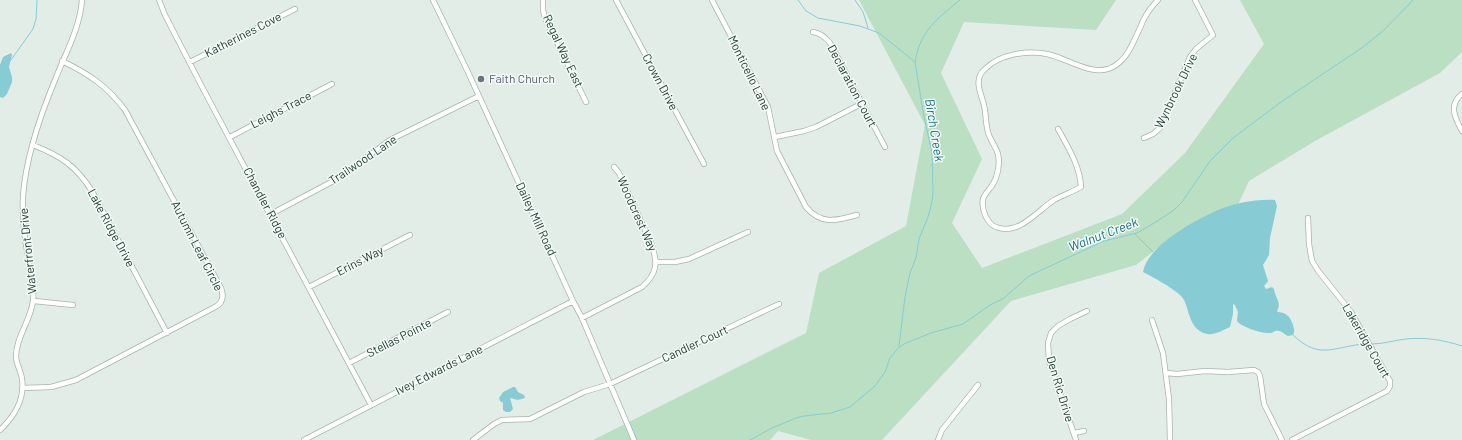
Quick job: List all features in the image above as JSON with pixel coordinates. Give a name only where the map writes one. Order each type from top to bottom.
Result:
[{"type":"street","name":"Waterfront Drive","points":[[0,430],[15,412],[20,399],[22,379],[17,363],[17,352],[34,301],[33,285],[25,241],[23,209],[26,177],[44,107],[78,22],[82,0]]},
{"type":"street","name":"Chandler Ridge","points":[[159,0],[165,15],[371,405]]},
{"type":"street","name":"Dailey Mill Road","points":[[433,0],[582,318],[634,440]]},
{"type":"street","name":"Regal Way East","points":[[543,0],[545,18],[586,102]]},
{"type":"street","name":"Crown Drive","points":[[616,0],[704,164]]},
{"type":"street","name":"Monticello Lane","points":[[712,0],[768,107],[777,151],[806,207],[811,213],[818,217],[833,220],[843,220],[857,215]]},
{"type":"street","points":[[1058,129],[1074,160],[1081,178],[1081,187],[1054,200],[1023,224],[1003,229],[995,227],[987,218],[983,206],[984,199],[997,174],[998,154],[988,133],[985,110],[979,90],[978,80],[983,70],[993,62],[1005,57],[1035,52],[1047,54],[1092,70],[1104,70],[1114,67],[1125,58],[1149,10],[1158,0]]},
{"type":"street","name":"Wynbrook Drive","points":[[1144,138],[1153,134],[1160,128],[1190,57],[1196,49],[1213,35],[1195,0]]},
{"type":"street","name":"Katherines Cove","points":[[190,62],[295,9]]},
{"type":"street","name":"Declaration Court","points":[[813,32],[822,35],[830,43],[884,147]]},
{"type":"street","name":"Autumn Leaf Circle","points":[[22,388],[51,388],[76,380],[218,305],[222,299],[222,290],[125,110],[112,94],[93,77],[62,61]]},
{"type":"street","name":"Leighs Trace","points":[[230,137],[332,84]]},
{"type":"street","points":[[1462,94],[1457,98],[1453,108],[1456,120],[1462,131]]},
{"type":"street","name":"Trailwood Lane","points":[[271,214],[339,178],[390,140],[479,96]]},
{"type":"street","points":[[775,137],[816,127],[861,104]]},
{"type":"street","name":"Lake Ridge Drive","points":[[33,146],[48,151],[64,160],[82,177],[92,191],[167,333]]},
{"type":"street","name":"Woodcrest Way","points":[[582,318],[642,287],[653,275],[656,262],[651,243],[619,173],[614,167]]},
{"type":"street","name":"Lakeridge Court","points":[[1292,440],[1387,391],[1390,386],[1390,381],[1351,312],[1312,261],[1309,244],[1308,218]]},
{"type":"street","points":[[656,262],[675,262],[689,259],[748,232]]},
{"type":"street","name":"Erins Way","points":[[309,288],[410,235]]},
{"type":"street","points":[[34,301],[73,305]]},
{"type":"street","name":"Ivey Edwards Lane","points":[[304,440],[573,301]]},
{"type":"street","name":"Candler Court","points":[[473,440],[494,424],[502,420],[530,419],[584,392],[610,384],[779,304]]},
{"type":"street","name":"Den Ric Drive","points":[[1076,440],[1049,361],[1048,343],[1051,333],[1058,326],[1087,311]]},
{"type":"street","name":"Stellas Pointe","points":[[349,364],[448,312]]},
{"type":"street","points":[[1152,320],[1161,346],[1166,373],[1170,440]]},
{"type":"street","points":[[1166,373],[1177,374],[1205,371],[1228,372],[1254,370],[1258,372],[1260,376],[1264,404],[1282,440]]},
{"type":"street","points":[[938,440],[942,430],[978,385]]},
{"type":"street","points":[[1074,433],[1084,431]]},
{"type":"green space","points":[[859,0],[1116,0],[1096,30],[964,22],[941,73],[982,159],[952,223],[982,268],[1122,214],[1185,153],[1264,44],[1240,0],[1462,0],[1462,52],[1440,73],[1315,141],[1249,181],[1235,211],[1169,239],[1136,265],[1011,301],[882,440],[811,440],[778,431],[770,440],[593,440],[806,333],[819,273],[906,226],[925,125]]},
{"type":"water","points":[[11,53],[12,55],[9,67],[12,82],[7,94],[3,98],[0,97],[0,65],[3,57]]},
{"type":"water","points":[[1256,200],[1275,200],[1277,206],[1270,238],[1269,255],[1263,265],[1268,281],[1264,286],[1266,289],[1272,287],[1274,289],[1279,302],[1277,311],[1286,314],[1290,318],[1294,329],[1293,335],[1288,336],[1278,331],[1267,333],[1252,330],[1243,326],[1237,321],[1238,312],[1233,304],[1233,314],[1230,327],[1213,334],[1200,331],[1196,328],[1192,321],[1182,297],[1169,287],[1143,272],[1147,262],[1164,242],[1190,224],[1215,211]]},
{"type":"water","points":[[513,387],[524,395],[525,398],[518,400],[510,398],[513,409],[510,412],[506,412],[503,410],[503,403],[499,398],[503,392]]},
{"type":"waterway","points":[[11,60],[33,29],[36,19],[37,0]]},
{"type":"waterway","points":[[798,0],[806,11],[818,18],[860,26],[879,33],[915,62]]},
{"type":"waterway","points":[[855,0],[863,12],[868,28]]},
{"type":"waterway","name":"Birch Creek","points":[[899,346],[905,297],[910,273],[916,258],[919,239],[928,217],[933,191],[932,153],[924,117],[915,62],[917,51],[925,34],[944,13],[960,0]]},
{"type":"waterway","name":"Walnut Creek","points":[[750,440],[772,428],[796,418],[831,413],[850,407],[875,386],[885,372],[890,358],[899,347],[931,333],[963,324],[990,305],[1004,298],[1029,276],[1104,241],[1137,233],[1156,222],[1174,210],[1182,202],[1210,161],[1233,138],[1281,102],[1363,47],[1384,30],[1413,0]]},
{"type":"waterway","points":[[1135,234],[1153,252]]},
{"type":"waterway","points":[[1293,335],[1303,343],[1320,350],[1367,344]]},
{"type":"waterway","points":[[1372,344],[1420,338],[1448,342],[1462,346]]},
{"type":"place","name":"Faith Church","points":[[481,79]]}]
